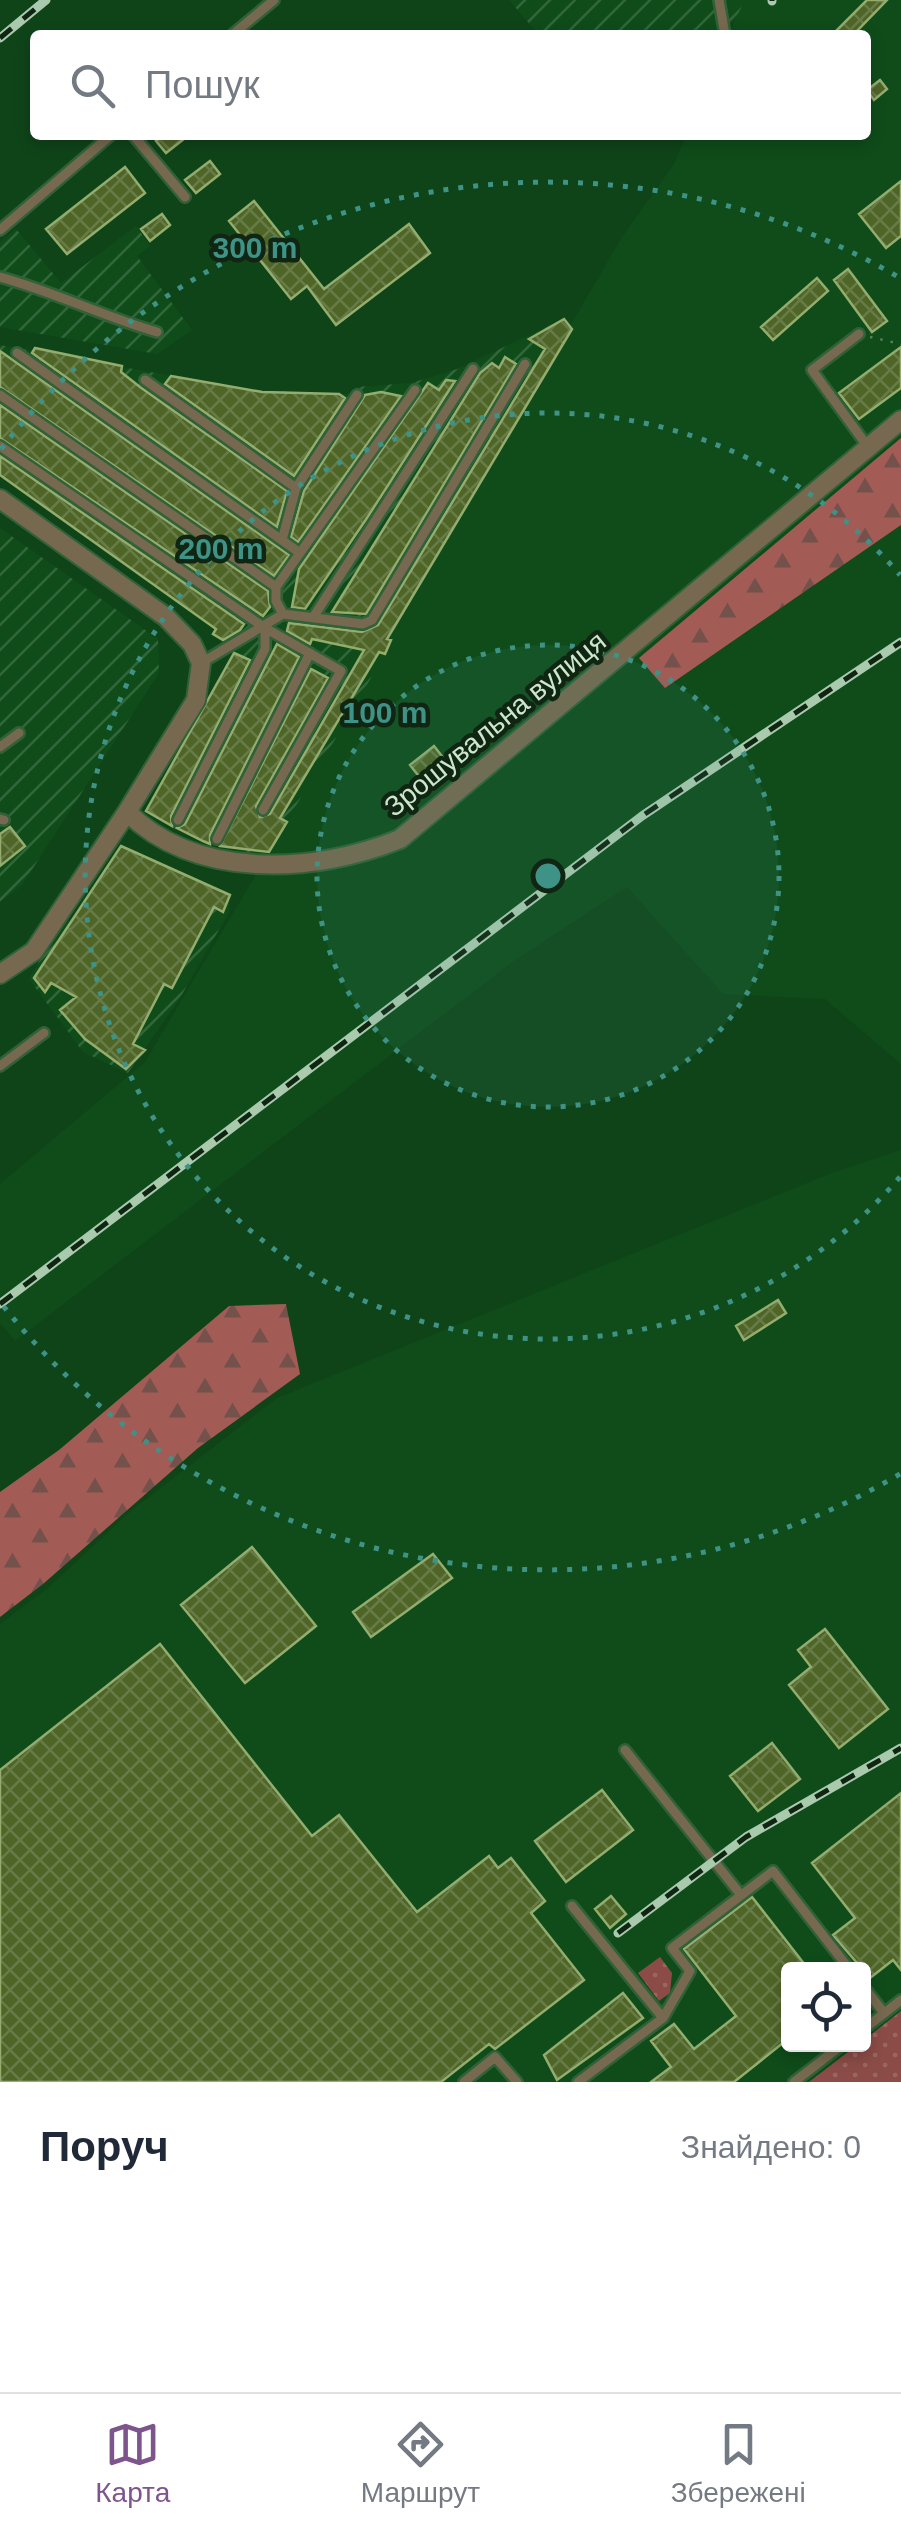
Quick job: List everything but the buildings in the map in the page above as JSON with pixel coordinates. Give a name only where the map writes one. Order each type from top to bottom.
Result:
[{"type":"street","name":"Зрошувальна вулиця","points":[[127,812],[164,843],[243,863],[311,861],[374,850],[400,840],[901,420]]},
{"type":"street","points":[[0,500],[166,618],[192,644],[201,663],[196,700],[127,812],[34,951],[0,974]]},
{"type":"lane","points":[[238,30],[274,0]]},
{"type":"lane","points":[[720,0],[724,30]]},
{"type":"lane","points":[[0,230],[105,140]]},
{"type":"lane","points":[[137,140],[185,197]]},
{"type":"lane","points":[[0,277],[61,294],[95,314],[157,332]]},
{"type":"lane","points":[[859,334],[812,370],[868,447]]},
{"type":"lane","points":[[17,353],[300,553]]},
{"type":"lane","points":[[201,663],[283,614],[362,624],[372,620],[525,364]]},
{"type":"lane","points":[[314,616],[473,369]]},
{"type":"lane","points":[[145,380],[296,488]]},
{"type":"lane","points":[[283,614],[276,601],[276,587],[415,390]]},
{"type":"lane","points":[[0,395],[276,587]]},
{"type":"lane","points":[[282,540],[296,488],[356,396]]},
{"type":"lane","points":[[0,446],[265,628],[341,671],[263,810]]},
{"type":"lane","points":[[178,820],[265,648],[265,628]]},
{"type":"lane","points":[[217,839],[310,652]]},
{"type":"lane","points":[[0,747],[19,733]]},
{"type":"lane","points":[[0,1066],[44,1033]]},
{"type":"lane","points":[[626,1750],[741,1896]]},
{"type":"lane","points":[[578,2082],[664,2018],[690,1972],[672,1948],[772,1871],[844,1962]]},
{"type":"lane","points":[[572,1906],[664,2018]]},
{"type":"lane","points":[[871,1995],[884,2013]]},
{"type":"lane","points":[[871,2023],[901,2000]]},
{"type":"lane","points":[[794,2082],[833,2052]]},
{"type":"lane","points":[[464,2082],[496,2057],[516,2082]]},
{"type":"path","points":[[859,334],[901,344]]},
{"type":"shaded area","points":[[509,0],[745,0],[735,20],[723,30],[535,30]]},
{"type":"shaded area","points":[[745,0],[901,0],[901,1064],[825,999],[723,994],[627,887],[514,961],[15,1341],[0,1323],[0,1184],[145,1062],[287,822],[387,639],[622,237],[674,164],[684,140],[871,140],[871,30],[730,30]]},
{"type":"shaded area","points":[[136,226],[150,246],[137,256],[192,330],[157,354],[0,327],[0,242],[16,229],[61,283]]},
{"type":"shaded area","points":[[564,319],[572,329],[388,638],[391,640],[385,654],[266,857],[207,844],[146,812],[233,652],[213,634],[216,629],[0,475],[0,345],[250,390],[350,394],[356,387],[411,383],[457,369]]},
{"type":"shaded area","points":[[0,528],[158,639],[159,673],[22,885],[0,902]]},
{"type":"shaded area","points":[[121,846],[230,895],[229,912],[180,998],[128,1073],[83,1052],[29,979],[56,932],[82,909]]},
{"type":"shaded area","points":[[901,1150],[901,2082],[0,2082],[0,1624],[48,1588],[132,1510],[277,1398],[829,1174]]},
{"type":"shaded area","points":[[660,1957],[672,1973],[670,1993],[659,2001],[638,1973]]},
{"type":"shaded area","points":[[901,2011],[901,2082],[809,2082],[848,2052],[871,2052],[871,2035]]},
{"type":"green space","points":[[901,438],[901,525],[665,688],[639,658]]},
{"type":"green space","points":[[286,1304],[300,1374],[198,1448],[0,1617],[0,1492],[59,1450],[229,1306]]},
{"type":"railway","points":[[0,38],[46,0]]},
{"type":"railway","points":[[0,1304],[642,816],[901,642]]},
{"type":"railway","points":[[618,1933],[746,1837],[901,1748]]}]
